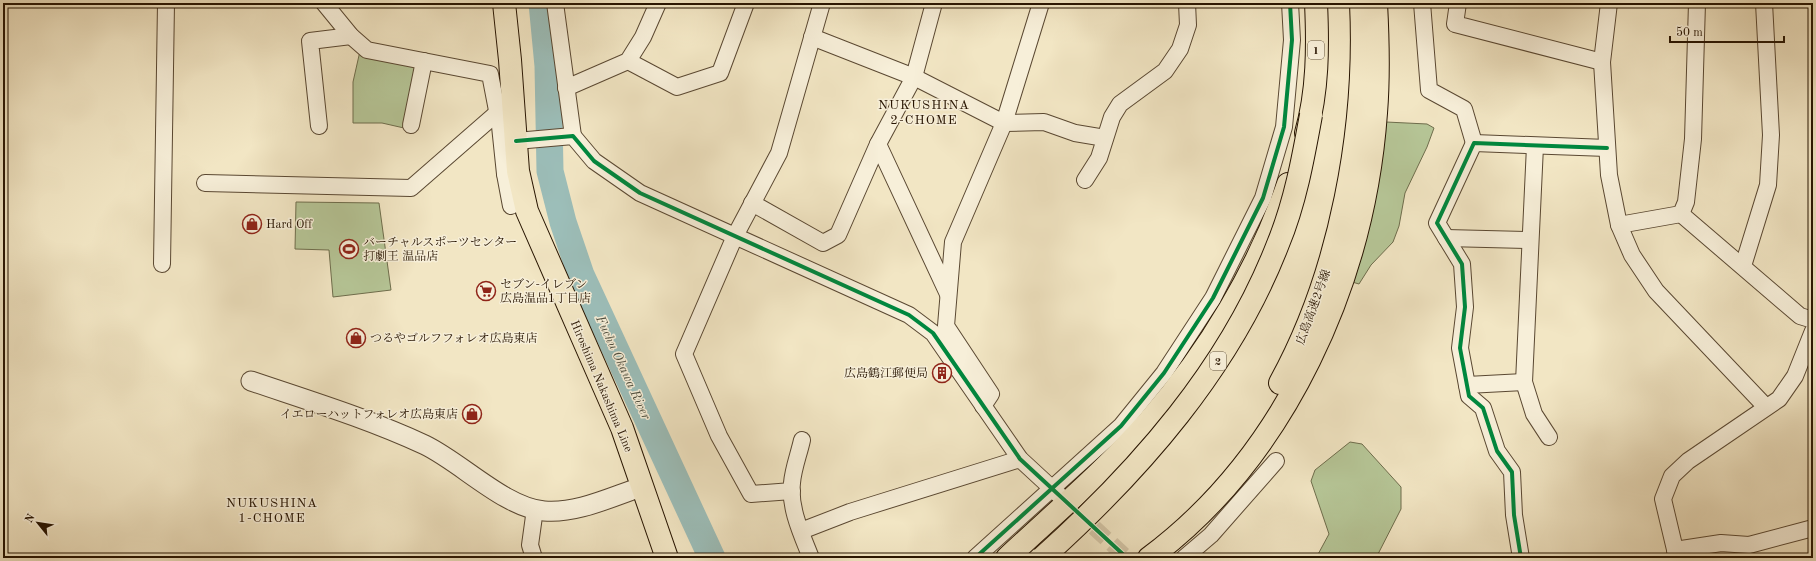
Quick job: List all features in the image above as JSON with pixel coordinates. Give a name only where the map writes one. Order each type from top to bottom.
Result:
[{"type":"main road","name":"Hiroshima Nakashima Line","points":[[504,3],[516,142],[511,173],[622,428],[641,487],[667,558]]},
{"type":"main road","name":"1","points":[[1312,106],[1316,73],[1316,3]]},
{"type":"main road","name":"広島高速2号線","points":[[1138,558],[1215,477],[1262,414],[1290,365],[1304,334],[1327,271],[1346,194],[1360,106],[1362,63],[1361,3]]},
{"type":"main road","points":[[1149,558],[1192,522],[1220,494],[1245,464],[1269,431],[1290,397],[1327,322],[1354,241],[1371,154],[1376,114],[1378,73],[1376,3]]},
{"type":"main road","points":[[1007,558],[1098,473],[1134,437],[1172,393],[1226,314],[1250,272],[1273,224],[1298,157],[1312,106]]},
{"type":"main road","name":"2","points":[[1042,558],[1112,491],[1160,439],[1188,404],[1228,343],[1264,278],[1279,243],[1291,206],[1301,167],[1312,106]]},
{"type":"street","points":[[162,264],[166,3]]},
{"type":"street","points":[[324,3],[351,36],[367,50],[490,74],[497,113],[511,173],[511,206]]},
{"type":"street","points":[[555,3],[573,136],[594,162],[640,194],[910,315],[933,333],[1020,459],[1055,492]]},
{"type":"street","points":[[566,88],[628,61],[644,37],[658,3]]},
{"type":"street","points":[[628,61],[676,87],[720,73],[746,3]]},
{"type":"street","points":[[792,491],[751,494],[719,436],[684,354],[735,236],[779,153],[822,3]]},
{"type":"street","points":[[752,203],[823,243],[838,235],[878,144],[914,77],[934,3]]},
{"type":"street","points":[[983,406],[991,394],[946,326],[953,242],[1004,123],[1041,3]]},
{"type":"street","points":[[1085,180],[1099,158],[1112,117],[1120,104],[1165,71],[1180,49],[1188,25],[1187,3]]},
{"type":"street","points":[[975,558],[1055,492],[1121,426],[1164,373],[1212,298],[1263,198],[1284,127],[1292,40],[1290,3]]},
{"type":"street","points":[[1422,3],[1428,90],[1464,109],[1474,143],[1436,223],[1462,264],[1465,307],[1460,348],[1469,396],[1483,408],[1497,451],[1512,472],[1514,515],[1521,558]]},
{"type":"street","points":[[1458,3],[1455,24],[1602,62]]},
{"type":"street","points":[[1609,3],[1602,62],[1609,175],[1619,225],[1632,255],[1656,291],[1766,407]]},
{"type":"street","points":[[1681,214],[1686,202],[1693,139],[1697,3]]},
{"type":"street","points":[[1743,266],[1768,184],[1771,135],[1765,3]]},
{"type":"street","points":[[319,126],[310,41],[351,36]]},
{"type":"street","points":[[812,37],[914,77],[1004,123],[1044,122],[1075,133],[1105,138]]},
{"type":"street","points":[[411,125],[424,61]]},
{"type":"street","points":[[205,183],[411,188],[497,113]]},
{"type":"street","points":[[516,142],[573,136]]},
{"type":"street","points":[[1474,143],[1607,148]]},
{"type":"street","points":[[878,144],[949,295]]},
{"type":"street","points":[[1535,146],[1524,382],[1534,414],[1548,437]]},
{"type":"street","points":[[1619,225],[1681,214]]},
{"type":"street","points":[[1681,214],[1800,316],[1813,320]]},
{"type":"street","points":[[1446,238],[1530,240]]},
{"type":"street","points":[[1813,331],[1795,376],[1779,399],[1688,461],[1672,476],[1663,499],[1676,554],[1721,543],[1749,545],[1813,528]]},
{"type":"street","points":[[251,381],[360,418],[426,446],[469,472],[507,499],[535,509],[545,511],[577,508],[641,487]]},
{"type":"street","points":[[1467,385],[1524,382]]},
{"type":"street","points":[[802,440],[792,482],[792,491],[794,510],[811,558]]},
{"type":"street","points":[[801,531],[850,512],[1020,459]]},
{"type":"street","points":[[1184,558],[1211,535],[1276,461]]},
{"type":"street","points":[[534,558],[530,545],[535,509]]},
{"type":"green space","points":[[360,51],[415,65],[417,71],[404,128],[382,123],[353,123],[353,82]]},
{"type":"green space","points":[[1386,122],[1427,124],[1434,128],[1427,147],[1405,193],[1399,226],[1393,242],[1371,265],[1359,284],[1352,282],[1379,167]]},
{"type":"green space","name":"バーチャルスポーツセンター 打劇王 温品店","points":[[296,202],[379,203],[391,290],[333,297],[329,250],[295,249]]},
{"type":"green space","points":[[1350,442],[1362,444],[1401,487],[1401,509],[1376,558],[1316,558],[1329,534],[1311,481],[1315,470]]},
{"type":"waterway","name":"Fuchu Okawa River","points":[[542,3],[548,66],[550,171],[563,222],[581,275],[712,558]]},
{"type":"tunnel","points":[[1059,495],[1127,558]]},
{"type":"cycle path","points":[[975,558],[1121,426],[1164,373],[1213,298],[1263,198],[1284,127],[1292,40],[1290,3]]},
{"type":"cycle path","points":[[516,141],[573,136],[594,161],[640,193],[909,315],[933,333],[1020,459],[1127,558]]},
{"type":"cycle path","points":[[1521,558],[1514,515],[1512,472],[1497,451],[1483,408],[1469,396],[1460,348],[1465,307],[1462,264],[1437,223],[1474,143],[1607,148]]},
{"type":"place","name":"Hard Off","points":[[252,224]]},
{"type":"place","name":"バーチャルスポーツセンター 打劇王 温品店","points":[[349,249]]},
{"type":"place","name":"セブン‐イレブン 広島温品1丁目店","points":[[486,291]]},
{"type":"place","name":"つるやゴルフフォレオ広島東店","points":[[356,338]]},
{"type":"place","name":"広島鶴江郵便局","points":[[942,373]]},
{"type":"place","name":"イエローハットフォレオ広島東店","points":[[472,414]]},
{"type":"district","name":"NUKUSHINA 2-CHOME","points":[[924,112]]},
{"type":"district","name":"NUKUSHINA 1-CHOME","points":[[272,510]]}]
